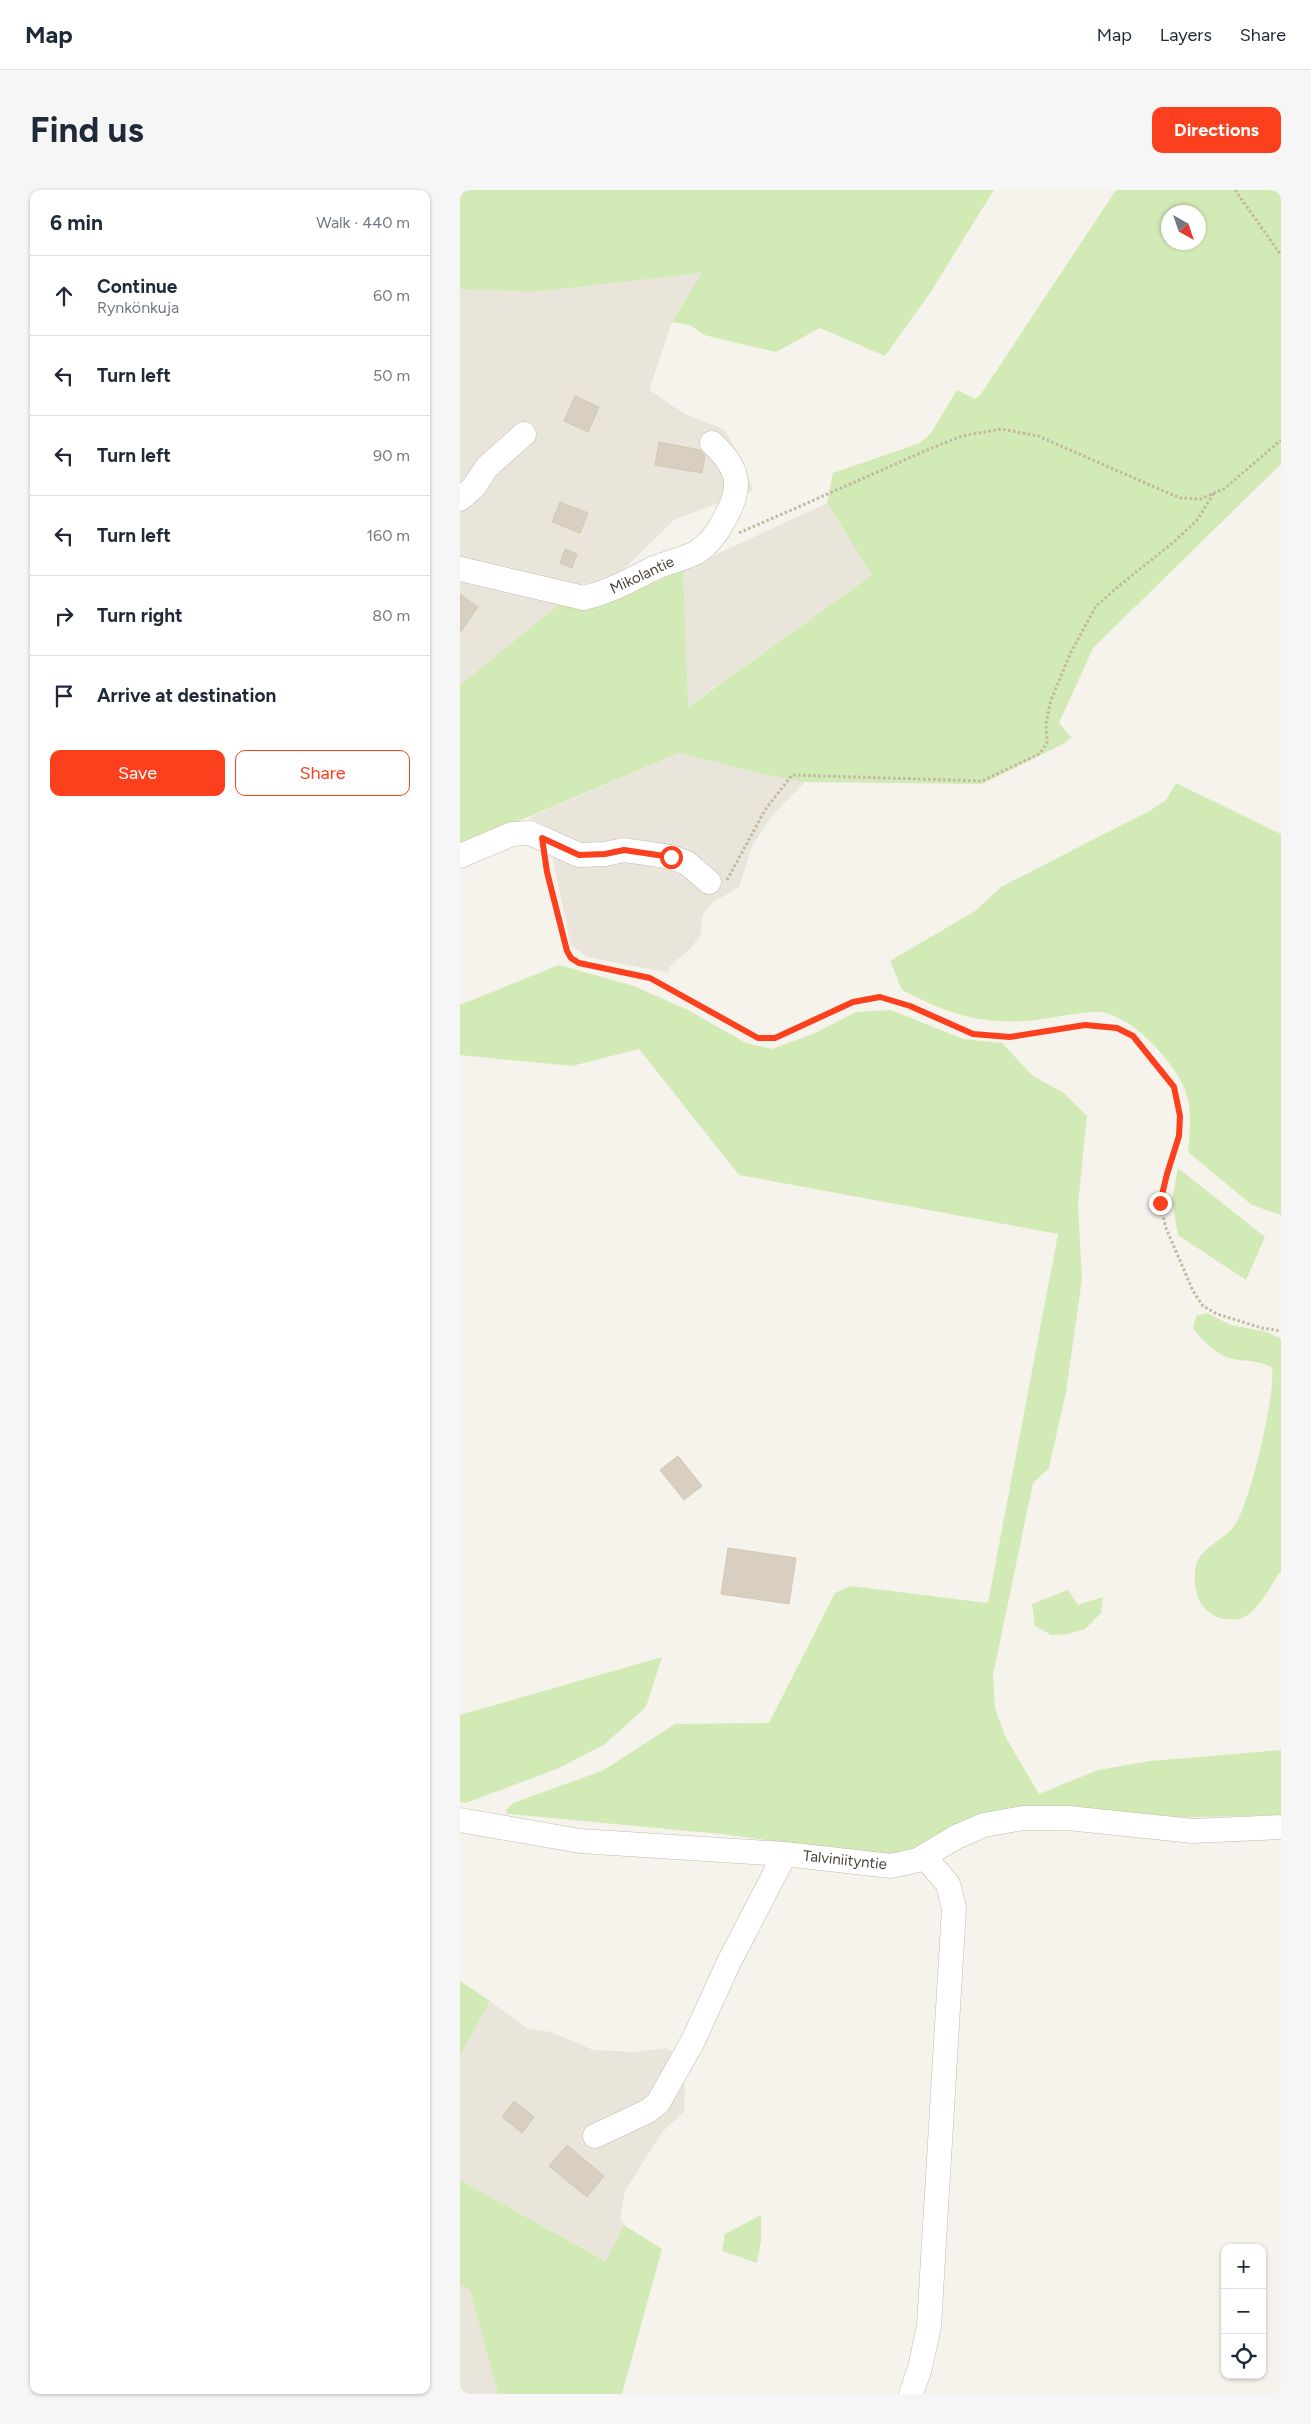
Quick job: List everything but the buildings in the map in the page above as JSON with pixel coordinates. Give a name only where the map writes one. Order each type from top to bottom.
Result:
[{"type":"street","points":[[460,498],[474,487],[487,467],[524,434]]},
{"type":"street","name":"Mikolantie","points":[[460,569],[584,598],[602,594],[662,565],[697,552],[717,533],[731,508],[737,488],[735,473],[728,458],[712,443]]},
{"type":"street","points":[[460,856],[512,834],[536,835],[579,855],[605,854],[624,850],[671,857],[687,863],[709,882]]},
{"type":"street","name":"Talviniityntie","points":[[460,1820],[580,1841],[784,1854],[891,1866],[924,1856],[956,1837],[984,1825],[1023,1818],[1068,1818],[1194,1831],[1281,1827]]},
{"type":"street","points":[[594,2136],[648,2111],[658,2103],[693,2041],[728,1964],[784,1854]]},
{"type":"street","points":[[911,2394],[920,2368],[929,2326],[954,1908],[948,1884],[924,1856]]},
{"type":"path","points":[[1235,190],[1281,255]]},
{"type":"path","points":[[733,536],[962,436],[1001,429],[1038,436],[1180,498],[1200,499],[1224,489],[1281,440]]},
{"type":"path","points":[[709,882],[728,880],[764,810],[792,776],[982,781],[1039,754],[1047,743],[1046,724],[1051,700],[1071,652],[1096,606],[1175,541],[1198,519],[1214,493]]},
{"type":"path","points":[[536,835],[567,951],[571,958],[579,963],[650,978],[758,1038],[775,1038],[853,1002],[880,997],[910,1006],[973,1034],[1010,1037],[1085,1025],[1117,1028],[1133,1036],[1174,1087],[1180,1116],[1179,1136],[1160,1203],[1166,1228],[1193,1291],[1203,1306],[1217,1314],[1262,1328],[1281,1331]]},
{"type":"shaded area","points":[[703,273],[672,322],[649,390],[685,414],[719,427],[727,433],[748,475],[753,491],[675,519],[617,576],[571,587],[460,562],[460,289],[535,292]]},
{"type":"shaded area","points":[[827,503],[872,575],[687,707],[683,570]]},
{"type":"shaded area","points":[[460,576],[567,598],[460,685]]},
{"type":"shaded area","points":[[679,753],[767,775],[805,782],[771,817],[752,846],[739,887],[712,903],[702,916],[701,934],[691,948],[669,967],[669,973],[587,957],[571,945],[553,861],[553,837],[544,825],[528,818]]},
{"type":"shaded area","points":[[490,2001],[526,2028],[551,2032],[593,2050],[638,2052],[667,2048],[690,2063],[685,2078],[684,2112],[662,2132],[625,2191],[620,2219],[624,2225],[607,2261],[460,2180],[460,2056]]},
{"type":"shaded area","points":[[460,2285],[470,2290],[498,2394],[460,2394]]},
{"type":"green space","points":[[460,190],[994,190],[930,293],[885,356],[820,328],[776,352],[704,335],[690,325],[672,322],[702,273],[535,292],[460,289]]},
{"type":"green space","points":[[1116,190],[1281,190],[1281,464],[1093,648],[1059,723],[1071,737],[1065,743],[982,784],[805,782],[767,775],[679,753],[460,846],[460,685],[567,598],[622,596],[683,570],[688,707],[872,575],[827,503],[833,473],[920,443],[931,433],[957,390],[975,399],[981,394]]},
{"type":"green space","points":[[1176,783],[1281,834],[1281,1215],[1252,1205],[1188,1152],[1190,1112],[1184,1086],[1154,1045],[1127,1022],[1113,1015],[1100,1012],[1036,1020],[999,1021],[950,1012],[902,990],[890,961],[975,911],[1001,887],[1151,810],[1166,800]]},
{"type":"green space","points":[[559,965],[634,986],[688,1010],[746,1043],[772,1049],[813,1034],[856,1012],[891,1010],[963,1039],[1002,1043],[1033,1076],[1064,1093],[1087,1116],[1078,1205],[1082,1279],[1066,1392],[1049,1468],[1033,1483],[993,1675],[995,1708],[1005,1736],[1039,1794],[1098,1770],[1151,1761],[1281,1750],[1281,1815],[960,1823],[914,1848],[890,1857],[721,1834],[507,1814],[506,1810],[513,1803],[604,1770],[675,1724],[769,1723],[835,1593],[850,1586],[988,1603],[1058,1234],[739,1175],[639,1049],[572,1066],[460,1055],[460,1005]]},
{"type":"green space","points":[[1178,1168],[1265,1237],[1246,1280],[1178,1235],[1172,1200]]},
{"type":"green space","points":[[1207,1313],[1231,1325],[1267,1332],[1281,1339],[1281,1573],[1279,1573],[1257,1606],[1240,1619],[1219,1618],[1205,1608],[1196,1592],[1195,1571],[1198,1559],[1202,1554],[1235,1525],[1248,1495],[1266,1423],[1272,1368],[1258,1362],[1228,1358],[1212,1348],[1193,1329],[1196,1316]]},
{"type":"green space","points":[[1068,1590],[1078,1605],[1103,1597],[1101,1613],[1085,1629],[1068,1634],[1051,1635],[1035,1626],[1032,1604]]},
{"type":"green space","points":[[662,1657],[646,1707],[605,1744],[559,1768],[466,1803],[460,1802],[460,1715]]},
{"type":"green space","points":[[460,1981],[490,2001],[460,2056]]},
{"type":"green space","points":[[460,2180],[606,2261],[624,2225],[662,2249],[622,2394],[498,2394],[470,2290],[460,2285]]},
{"type":"green space","points":[[761,2215],[761,2241],[757,2263],[722,2251],[725,2234]]},
{"type":"route","points":[[671,857],[624,850],[605,854],[579,855],[542,838],[547,872],[567,951],[571,958],[579,963],[650,978],[744,1032],[758,1038],[775,1038],[853,1002],[880,997],[910,1006],[973,1034],[1010,1037],[1085,1025],[1117,1028],[1133,1036],[1174,1087],[1180,1116],[1179,1136],[1160,1203]]}]
